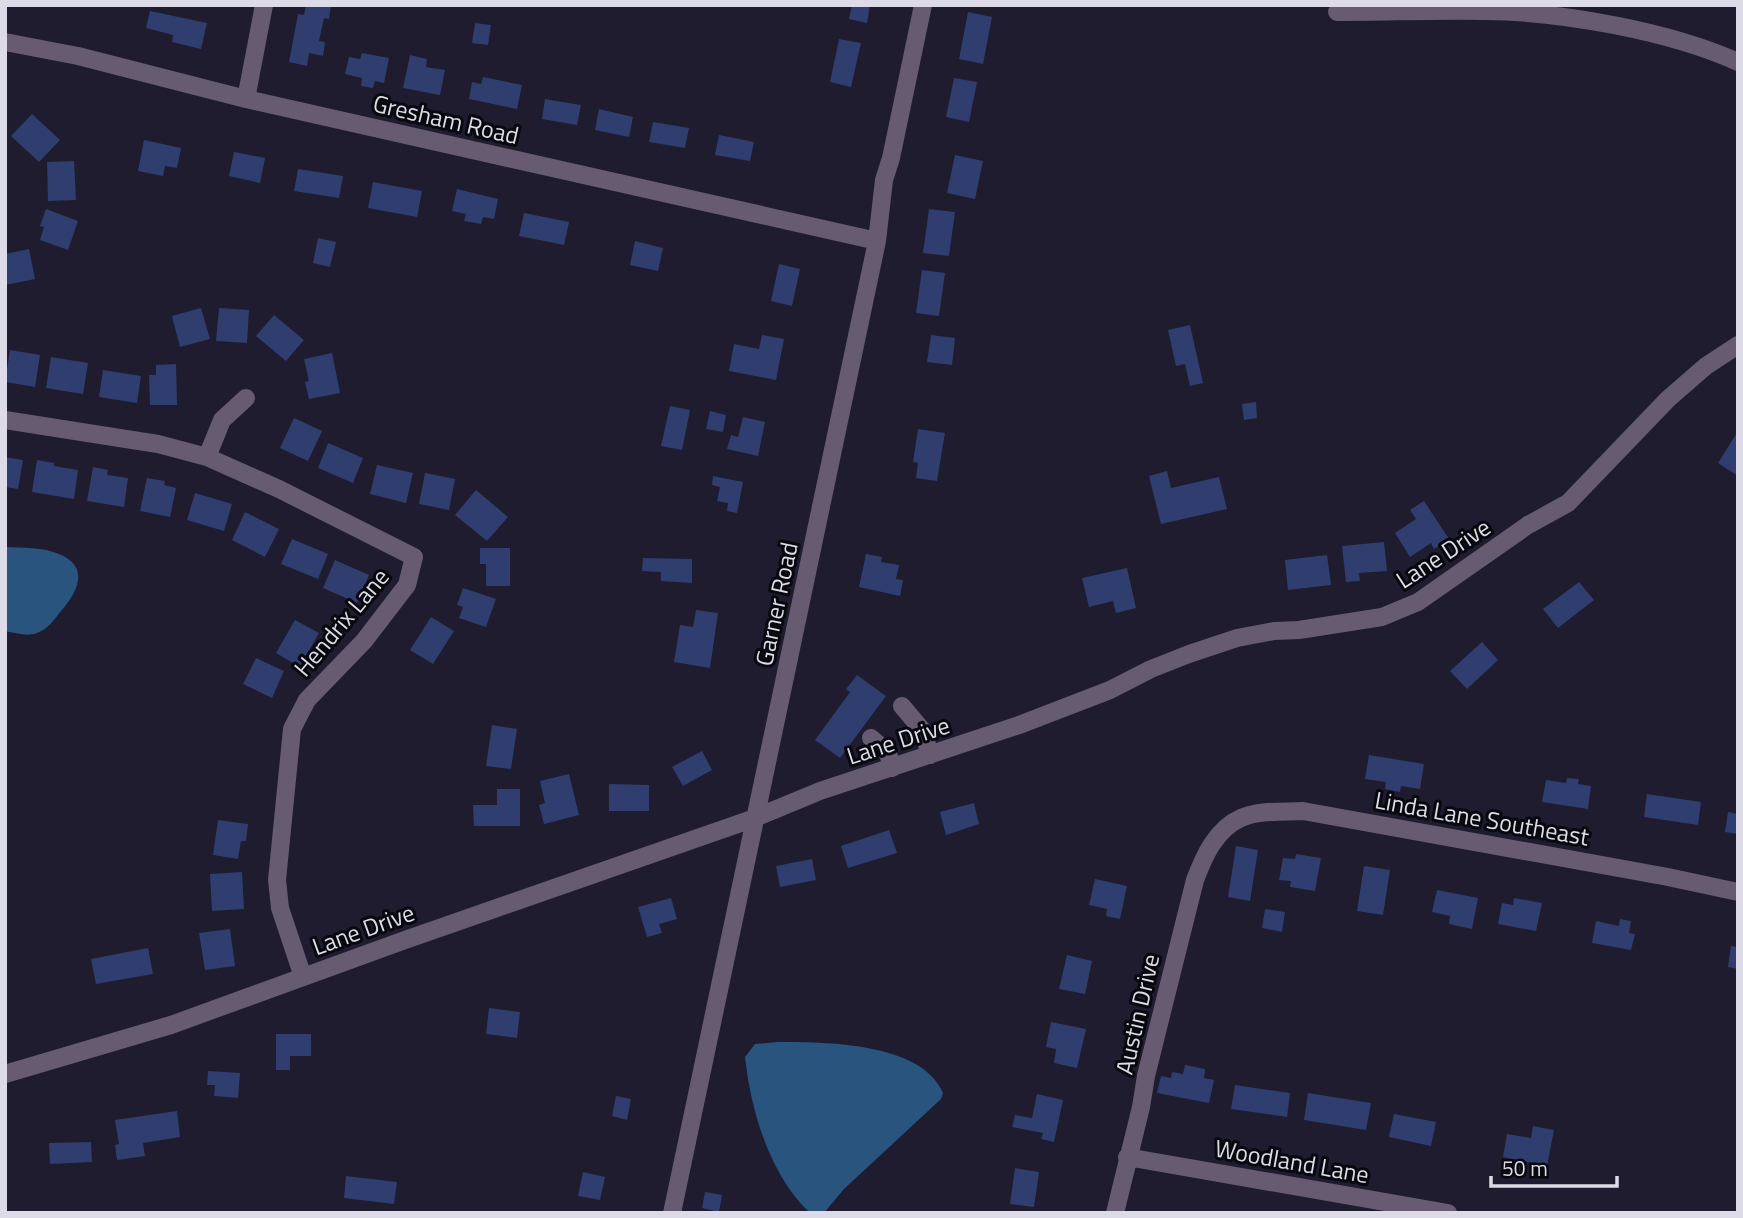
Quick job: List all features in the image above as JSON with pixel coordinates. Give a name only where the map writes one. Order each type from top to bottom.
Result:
[{"type":"street","points":[[246,99],[264,5]]},
{"type":"street","name":"Garner Road","points":[[672,1213],[877,241],[884,180],[923,5]]},
{"type":"street","points":[[1337,12],[1487,11],[1551,15],[1651,33],[1738,62]]},
{"type":"street","name":"Gresham Road","points":[[5,42],[78,56],[246,99],[877,241]]},
{"type":"street","name":"Lane Drive","points":[[5,1074],[153,1031],[755,818],[820,791],[1019,726],[1110,690],[1151,669],[1237,638],[1382,617],[1418,602],[1528,525],[1568,503],[1668,399],[1706,366],[1738,345]]},
{"type":"street","points":[[207,457],[222,420],[246,398]]},
{"type":"street","name":"Hendrix Lane","points":[[5,420],[158,444],[207,457],[279,489],[414,557],[407,585],[364,640],[307,700],[292,729],[276,880],[280,908],[303,977]]},
{"type":"street","points":[[902,706],[923,731],[930,755]]},
{"type":"street","points":[[871,738],[888,753],[892,768]]},
{"type":"street","name":"Linda Lane Southeast","points":[[1221,833],[1241,818],[1266,813],[1303,811],[1738,892]]},
{"type":"street","name":"Austin Drive","points":[[1115,1213],[1195,880],[1205,853],[1221,833]]},
{"type":"street","name":"Woodland Lane","points":[[1128,1157],[1448,1213]]},
{"type":"water","points":[[5,547],[33,548],[59,554],[69,559],[78,573],[76,588],[67,604],[50,624],[37,633],[25,635],[5,631]]},
{"type":"water","points":[[778,1042],[845,1045],[894,1054],[932,1076],[943,1093],[941,1099],[844,1189],[824,1213],[809,1212],[795,1196],[773,1160],[757,1119],[745,1057],[755,1044]]},
{"type":"building","points":[[306,5],[331,5],[329,19],[324,18],[319,41],[325,42],[323,56],[309,53],[307,66],[289,62],[298,14],[304,15]]},
{"type":"building","points":[[852,5],[870,5],[867,23],[849,19]]},
{"type":"building","points":[[150,11],[207,23],[201,49],[172,42],[173,35],[146,28]]},
{"type":"building","points":[[968,12],[992,17],[983,64],[959,59]]},
{"type":"building","points":[[475,23],[491,25],[488,45],[472,43]]},
{"type":"building","points":[[839,39],[861,43],[851,87],[830,82]]},
{"type":"building","points":[[362,53],[389,58],[384,83],[375,81],[373,88],[361,86],[362,78],[345,74],[349,57],[360,59]]},
{"type":"building","points":[[410,55],[427,59],[426,67],[445,70],[440,95],[403,88]]},
{"type":"building","points":[[483,77],[522,85],[517,109],[469,99],[472,82],[481,84]]},
{"type":"building","points":[[954,78],[977,82],[969,122],[946,117]]},
{"type":"building","points":[[545,99],[581,105],[577,125],[542,119]]},
{"type":"building","points":[[599,109],[633,117],[629,137],[595,130]]},
{"type":"building","points":[[32,114],[60,140],[39,162],[11,136]]},
{"type":"building","points":[[653,122],[689,128],[685,148],[649,142]]},
{"type":"building","points":[[719,135],[754,142],[750,161],[715,155]]},
{"type":"building","points":[[144,140],[181,148],[177,168],[165,166],[163,176],[138,171]]},
{"type":"building","points":[[234,152],[265,158],[260,183],[229,176]]},
{"type":"building","points":[[955,155],[983,161],[975,199],[947,193]]},
{"type":"building","points":[[74,161],[76,200],[48,201],[47,162]]},
{"type":"building","points":[[298,169],[343,176],[339,198],[294,191]]},
{"type":"building","points":[[373,182],[422,191],[417,217],[368,208]]},
{"type":"building","points":[[457,189],[498,199],[494,219],[483,217],[481,224],[464,221],[466,214],[452,211]]},
{"type":"building","points":[[46,209],[78,221],[68,250],[40,240],[44,227],[40,226]]},
{"type":"building","points":[[929,209],[955,212],[949,256],[923,253]]},
{"type":"building","points":[[524,213],[569,222],[564,245],[519,236]]},
{"type":"building","points":[[318,238],[336,242],[330,267],[313,263]]},
{"type":"building","points":[[635,241],[663,248],[658,271],[630,265]]},
{"type":"building","points":[[29,249],[35,279],[5,285],[5,254]]},
{"type":"building","points":[[779,264],[800,269],[792,306],[771,301]]},
{"type":"building","points":[[922,270],[945,273],[939,316],[916,313]]},
{"type":"building","points":[[201,308],[210,339],[180,347],[172,316]]},
{"type":"building","points":[[219,308],[249,310],[247,343],[216,341]]},
{"type":"building","points":[[274,315],[304,340],[286,361],[256,336]]},
{"type":"building","points":[[1190,325],[1203,383],[1190,386],[1185,364],[1176,366],[1168,330]]},
{"type":"building","points":[[762,335],[784,339],[776,380],[729,371],[734,344],[759,349]]},
{"type":"building","points":[[931,335],[955,338],[952,365],[927,362]]},
{"type":"building","points":[[10,350],[40,355],[35,387],[5,382]]},
{"type":"building","points":[[332,353],[340,393],[309,399],[305,382],[309,381],[304,359]]},
{"type":"building","points":[[51,357],[88,363],[83,394],[46,388]]},
{"type":"building","points":[[176,364],[177,405],[150,405],[149,375],[156,375],[156,365]]},
{"type":"building","points":[[103,370],[141,376],[137,403],[99,397]]},
{"type":"building","points":[[1256,402],[1257,418],[1244,420],[1242,404]]},
{"type":"building","points":[[670,406],[690,410],[682,450],[661,446]]},
{"type":"building","points":[[710,411],[726,415],[723,432],[706,429]]},
{"type":"building","points":[[743,417],[765,422],[758,456],[727,449],[731,435],[738,437]]},
{"type":"building","points":[[294,418],[322,431],[308,461],[280,448]]},
{"type":"building","points":[[918,429],[945,433],[937,481],[916,478],[918,463],[913,462]]},
{"type":"building","points":[[1738,431],[1738,476],[1718,463]]},
{"type":"building","points":[[328,443],[363,458],[353,483],[318,468]]},
{"type":"building","points":[[5,457],[23,460],[18,489],[5,487]]},
{"type":"building","points":[[37,460],[78,470],[74,499],[32,492]]},
{"type":"building","points":[[377,465],[413,473],[406,503],[370,494]]},
{"type":"building","points":[[93,467],[108,470],[107,475],[128,478],[124,507],[87,501]]},
{"type":"building","points":[[1167,471],[1171,488],[1219,477],[1227,509],[1161,524],[1149,476]]},
{"type":"building","points":[[425,473],[455,479],[449,510],[419,504]]},
{"type":"building","points":[[713,476],[743,482],[737,513],[727,511],[728,503],[717,501],[720,487],[712,485]]},
{"type":"building","points":[[147,478],[165,481],[164,485],[176,488],[170,517],[140,511]]},
{"type":"building","points":[[476,490],[508,517],[487,541],[455,515]]},
{"type":"building","points":[[195,493],[232,504],[224,531],[187,520]]},
{"type":"building","points":[[1424,501],[1449,539],[1434,549],[1431,543],[1410,557],[1395,533],[1416,519],[1410,510]]},
{"type":"building","points":[[245,512],[279,529],[265,557],[232,540]]},
{"type":"building","points":[[292,539],[328,554],[318,579],[281,564]]},
{"type":"building","points":[[1384,542],[1387,571],[1359,573],[1360,581],[1346,582],[1342,546]]},
{"type":"building","points":[[480,548],[510,548],[510,586],[486,586],[486,564],[480,564]]},
{"type":"building","points":[[866,554],[882,557],[881,562],[899,565],[896,579],[903,580],[900,596],[859,587]]},
{"type":"building","points":[[1327,555],[1331,585],[1288,590],[1285,560]]},
{"type":"building","points":[[643,558],[692,559],[692,583],[661,581],[661,572],[642,571]]},
{"type":"building","points":[[335,560],[369,575],[357,603],[323,588]]},
{"type":"building","points":[[1127,568],[1136,608],[1116,613],[1113,601],[1089,607],[1082,578]]},
{"type":"building","points":[[1579,582],[1594,600],[1558,628],[1543,609]]},
{"type":"building","points":[[463,588],[496,599],[486,627],[459,618],[463,607],[457,605]]},
{"type":"building","points":[[696,610],[718,613],[710,668],[674,662],[680,625],[693,627]]},
{"type":"building","points":[[431,617],[454,631],[433,664],[410,650]]},
{"type":"building","points":[[295,620],[319,633],[300,667],[276,653]]},
{"type":"building","points":[[1482,642],[1498,660],[1467,689],[1450,671]]},
{"type":"building","points":[[256,658],[284,671],[272,698],[243,684]]},
{"type":"building","points":[[857,675],[886,696],[840,758],[815,740],[850,692],[846,689]]},
{"type":"building","points":[[492,725],[517,729],[511,769],[486,766]]},
{"type":"building","points":[[702,751],[712,770],[683,786],[672,767]]},
{"type":"building","points":[[1369,755],[1424,764],[1420,789],[1401,786],[1400,792],[1385,789],[1386,782],[1365,779]]},
{"type":"building","points":[[569,774],[579,815],[544,824],[539,805],[545,803],[540,781]]},
{"type":"building","points":[[1567,778],[1579,779],[1578,784],[1591,786],[1588,809],[1542,802],[1546,780],[1566,783]]},
{"type":"building","points":[[609,784],[649,785],[649,811],[609,811]]},
{"type":"building","points":[[497,789],[520,789],[520,826],[474,826],[473,805],[497,805]]},
{"type":"building","points":[[1647,794],[1701,802],[1698,825],[1644,817]]},
{"type":"building","points":[[974,803],[979,824],[946,835],[940,812]]},
{"type":"building","points":[[1728,812],[1738,814],[1738,834],[1725,832]]},
{"type":"building","points":[[218,820],[248,824],[246,841],[241,841],[238,859],[213,855]]},
{"type":"building","points":[[889,830],[897,853],[848,868],[841,846]]},
{"type":"building","points":[[1236,846],[1258,850],[1250,901],[1228,897]]},
{"type":"building","points":[[1296,854],[1321,858],[1315,891],[1290,887],[1291,881],[1279,880],[1283,858],[1295,859]]},
{"type":"building","points":[[812,859],[816,880],[780,887],[776,866]]},
{"type":"building","points":[[1364,866],[1390,870],[1383,915],[1357,911]]},
{"type":"building","points":[[242,872],[244,909],[212,911],[210,874]]},
{"type":"building","points":[[1095,879],[1127,886],[1120,919],[1106,916],[1107,909],[1089,905]]},
{"type":"building","points":[[1437,890],[1478,898],[1472,929],[1449,924],[1450,916],[1432,912]]},
{"type":"building","points":[[671,898],[677,919],[659,924],[662,933],[647,937],[638,907]]},
{"type":"building","points":[[1514,898],[1542,903],[1536,931],[1498,924],[1502,903],[1513,905]]},
{"type":"building","points":[[1265,909],[1285,912],[1282,932],[1262,928]]},
{"type":"building","points":[[1620,919],[1631,921],[1629,933],[1635,934],[1631,950],[1592,943],[1596,921],[1619,926]]},
{"type":"building","points":[[230,929],[235,966],[205,970],[199,933]]},
{"type":"building","points":[[1731,946],[1738,947],[1738,969],[1728,967]]},
{"type":"building","points":[[148,948],[153,974],[96,984],[91,959]]},
{"type":"building","points":[[1067,955],[1092,961],[1085,994],[1059,989]]},
{"type":"building","points":[[489,1008],[520,1012],[517,1038],[486,1034]]},
{"type":"building","points":[[1051,1022],[1086,1029],[1077,1068],[1054,1063],[1056,1049],[1046,1047]]},
{"type":"building","points":[[276,1034],[311,1034],[311,1056],[290,1056],[290,1070],[276,1070]]},
{"type":"building","points":[[1185,1065],[1205,1069],[1204,1078],[1214,1080],[1209,1103],[1157,1093],[1161,1076],[1171,1078],[1172,1072],[1183,1074]]},
{"type":"building","points":[[208,1071],[240,1073],[238,1098],[214,1096],[215,1085],[207,1085]]},
{"type":"building","points":[[1235,1085],[1290,1093],[1287,1117],[1231,1109]]},
{"type":"building","points":[[1308,1093],[1371,1103],[1366,1130],[1304,1120]]},
{"type":"building","points":[[1037,1094],[1063,1100],[1054,1142],[1041,1139],[1043,1133],[1012,1127],[1015,1115],[1032,1118]]},
{"type":"building","points":[[616,1096],[631,1099],[627,1120],[612,1116]]},
{"type":"building","points":[[177,1111],[180,1137],[143,1143],[145,1156],[117,1160],[115,1145],[119,1144],[115,1120]]},
{"type":"building","points":[[1394,1114],[1436,1122],[1431,1146],[1389,1137]]},
{"type":"building","points":[[1533,1126],[1554,1130],[1547,1166],[1503,1157],[1507,1134],[1531,1138]]},
{"type":"building","points":[[91,1142],[92,1162],[50,1164],[49,1143]]},
{"type":"building","points":[[1015,1168],[1039,1172],[1034,1207],[1010,1204]]},
{"type":"building","points":[[583,1172],[605,1177],[600,1200],[578,1196]]},
{"type":"building","points":[[346,1176],[397,1182],[394,1204],[344,1198]]},
{"type":"building","points":[[705,1192],[722,1195],[719,1212],[702,1208]]}]
